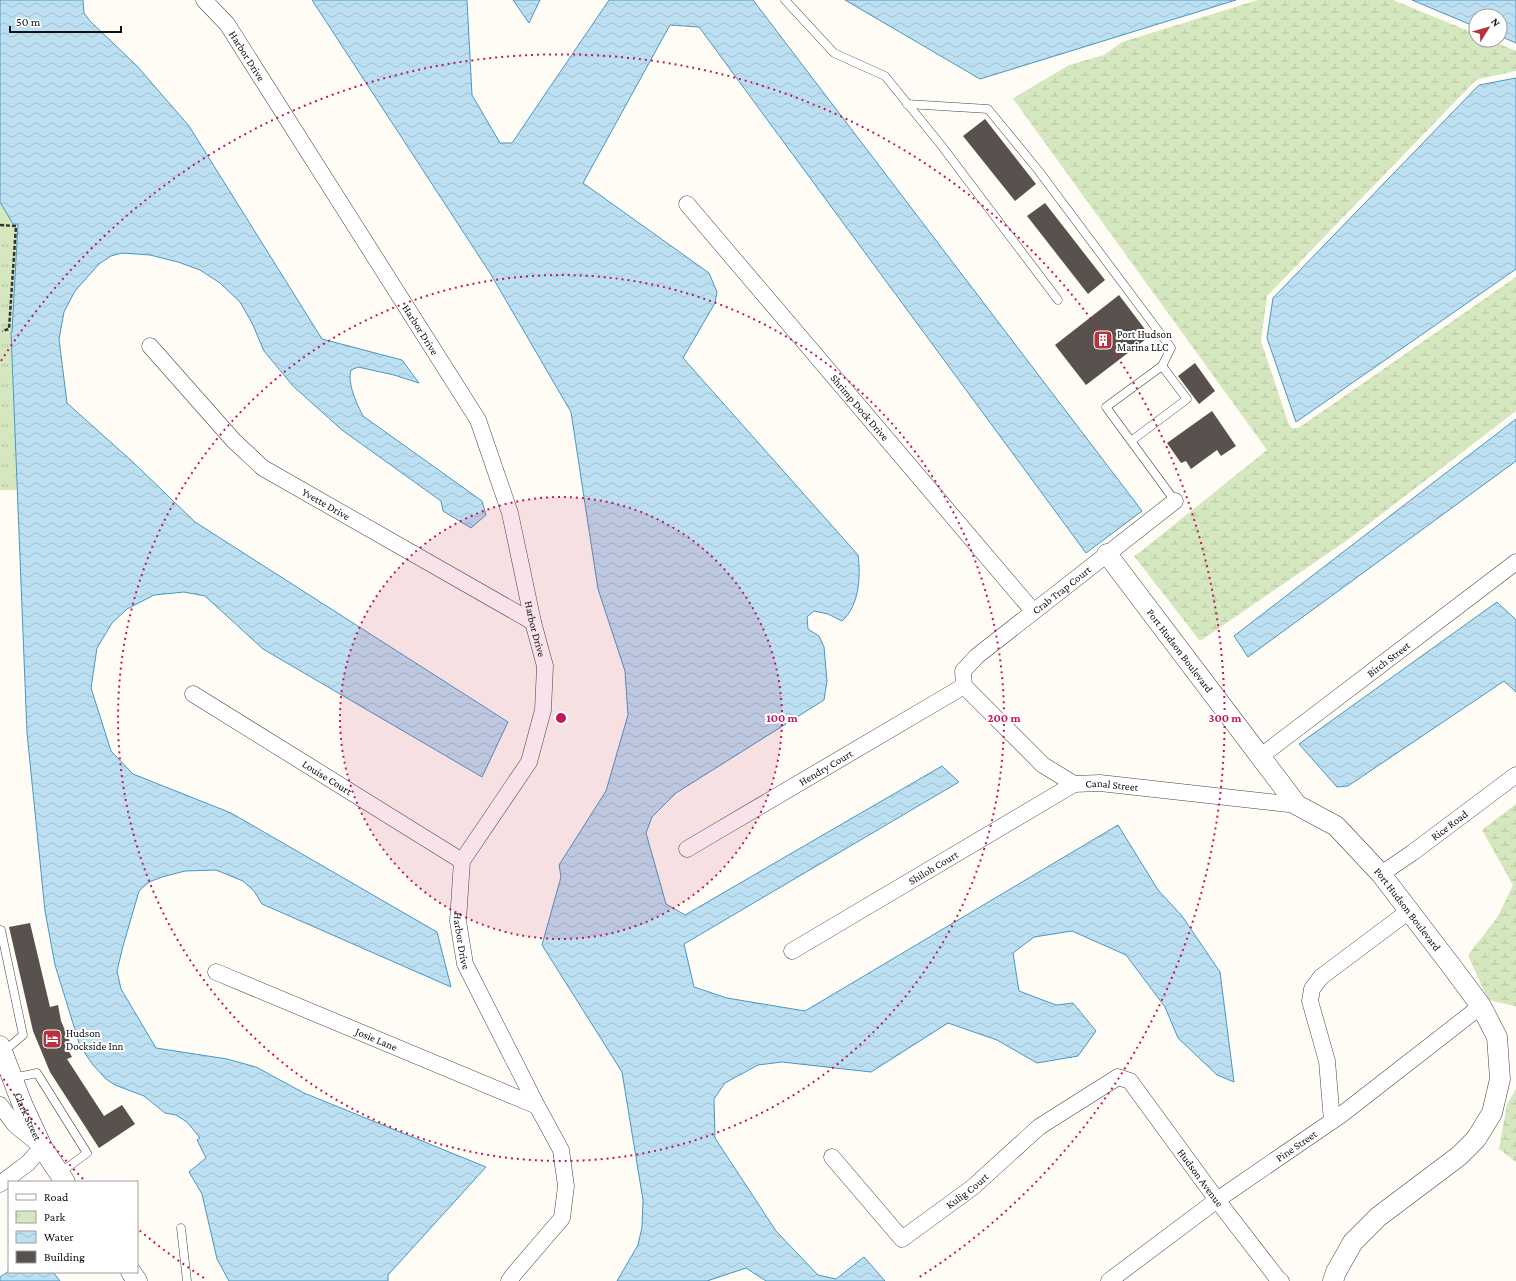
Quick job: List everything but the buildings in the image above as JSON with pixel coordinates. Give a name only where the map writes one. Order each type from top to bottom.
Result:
[{"type":"street","name":"Harbor Drive","points":[[204,0],[228,24],[478,420],[510,512],[533,622],[545,666],[543,710],[529,762],[462,861],[458,921],[465,964],[561,1150],[566,1186],[562,1218],[509,1281]]},
{"type":"street","name":"Shrimp Dock Drive","points":[[687,204],[1034,611]]},
{"type":"street","name":"Yvette Drive","points":[[150,346],[234,441],[263,468],[533,622]]},
{"type":"street","name":"Crab Trap Court","points":[[964,686],[963,671],[977,656],[1175,501]]},
{"type":"street","name":"Port Hudson Boulevard","points":[[1107,554],[1297,805],[1336,826],[1381,874],[1481,1006],[1497,1037],[1500,1079],[1492,1113],[1476,1139],[1459,1156],[1378,1216],[1354,1242],[1336,1272],[1333,1281]]},
{"type":"street","name":"Birch Street","points":[[1261,756],[1516,562]]},
{"type":"street","name":"Canal Street","points":[[964,686],[1043,765],[1074,784],[1100,784],[1297,805]]},
{"type":"street","name":"Hendry Court","points":[[687,849],[964,686]]},
{"type":"street","name":"Louise Court","points":[[192,694],[462,861]]},
{"type":"street","name":"Rice Road","points":[[1381,874],[1412,853],[1516,775]]},
{"type":"street","name":"Shiloh Court","points":[[792,951],[1074,784]]},
{"type":"street","points":[[1332,1121],[1327,1061],[1310,1001],[1312,989],[1321,977],[1409,911]]},
{"type":"street","name":"Josie Lane","points":[[216,972],[537,1106]]},
{"type":"street","name":"Pine Street","points":[[1109,1281],[1217,1200],[1332,1121],[1481,1006]]},
{"type":"street","name":"Clark Street","points":[[1,1049],[23,1106],[42,1147],[63,1178]]},
{"type":"street","name":"Kulig Court","points":[[832,1157],[902,1239],[973,1187],[1039,1127],[1118,1077]]},
{"type":"street","name":"Hudson Avenue","points":[[1118,1077],[1130,1081],[1217,1200],[1281,1281]]},
{"type":"street","points":[[0,1105],[15,1125],[42,1147],[28,1163],[0,1184]]},
{"type":"lane","points":[[785,0],[834,53],[885,76],[1058,300]]},
{"type":"lane","points":[[907,104],[988,109],[1038,170],[1171,348],[1162,366],[1106,407],[1175,501]]},
{"type":"lane","points":[[1131,441],[1187,399],[1162,366]]},
{"type":"lane","points":[[0,930],[23,1035],[1,1049]]},
{"type":"lane","points":[[12,1079],[38,1074],[87,1153],[63,1178]]},
{"type":"lane","points":[[181,1228],[187,1281]]},
{"type":"path","points":[[0,225],[16,226],[9,329],[2,331]]},
{"type":"green space","points":[[1258,0],[1393,0],[1468,31],[1468,48],[1508,48],[1516,51],[1516,71],[1475,81],[1267,296],[1261,341],[1289,425],[1297,428],[1516,277],[1516,411],[1349,539],[1200,641],[1134,556],[1267,450],[1012,99],[1069,65],[1104,55],[1122,42]]},
{"type":"green space","points":[[0,202],[13,223],[18,223],[11,332],[17,490],[0,490]]},
{"type":"green space","points":[[1516,804],[1516,1007],[1488,1000],[1468,955],[1497,918],[1513,885],[1482,830]]},
{"type":"green space","points":[[1516,1089],[1516,1162],[1499,1149],[1507,1104]]},
{"type":"water","points":[[0,0],[83,0],[84,13],[90,21],[137,66],[189,126],[322,339],[402,360],[419,383],[394,375],[358,367],[351,370],[351,388],[363,416],[482,501],[486,515],[471,528],[443,511],[441,501],[342,430],[293,386],[264,351],[252,323],[240,302],[220,283],[200,270],[178,262],[150,255],[122,253],[111,256],[99,264],[75,291],[64,312],[59,339],[67,403],[135,464],[195,522],[508,722],[482,777],[263,649],[205,596],[184,592],[154,595],[127,609],[112,623],[97,648],[91,688],[111,751],[133,774],[231,813],[437,932],[451,987],[262,904],[254,891],[243,881],[216,870],[185,871],[149,882],[139,891],[117,971],[121,989],[156,1048],[227,1059],[256,1067],[304,1093],[486,1167],[388,1275],[388,1281],[229,1281],[217,1259],[202,1194],[189,1172],[206,1158],[197,1140],[200,1138],[187,1122],[176,1115],[165,1113],[144,1096],[115,1085],[106,1079],[93,1065],[80,1046],[55,965],[45,911],[27,733],[11,332],[18,224],[13,224],[0,202]]},
{"type":"water","points":[[312,0],[467,0],[472,95],[500,143],[512,143],[609,0],[753,0],[1142,511],[1086,553],[699,27],[670,25],[583,183],[709,273],[717,292],[715,303],[683,358],[858,555],[859,582],[858,591],[852,607],[848,615],[842,621],[828,614],[814,611],[807,617],[808,629],[819,636],[824,647],[827,681],[824,700],[676,793],[652,817],[646,833],[666,904],[685,915],[942,766],[959,782],[684,944],[694,987],[727,998],[805,1011],[1118,825],[1158,890],[1182,916],[1220,972],[1234,1082],[1217,1075],[1178,1038],[1165,1007],[1126,955],[1072,931],[1034,937],[1013,953],[1019,991],[1056,1005],[1073,1003],[1096,1031],[1078,1056],[1037,1063],[997,1040],[948,1023],[871,1072],[782,1062],[758,1065],[725,1083],[714,1099],[715,1138],[776,1231],[818,1275],[836,1279],[864,1257],[885,1281],[766,1281],[746,1268],[707,1281],[617,1281],[638,1245],[642,1227],[643,1200],[622,1072],[542,945],[561,877],[559,865],[606,791],[628,715],[625,671],[598,589],[571,412],[490,273]]},
{"type":"water","points":[[513,0],[540,0],[529,23]]},
{"type":"water","points":[[845,0],[1236,0],[980,79]]},
{"type":"water","points":[[1412,0],[1516,0],[1516,43],[1508,40],[1508,8],[1468,8],[1468,24]]},
{"type":"water","points":[[1516,78],[1516,269],[1296,422],[1267,338],[1273,298],[1479,85]]},
{"type":"water","points":[[1516,419],[1516,461],[1248,657],[1234,636]]},
{"type":"water","points":[[1497,602],[1516,620],[1516,692],[1504,681],[1348,786],[1337,787],[1299,744]]},
{"type":"water","points":[[8,1272],[8,1273],[54,1273],[60,1281],[0,1281],[0,1277]]},
{"type":"place","name":"Port Hudson Marina LLC","points":[[1103,340]]},
{"type":"place","name":"Hudson Dockside Inn","points":[[52,1039]]}]
